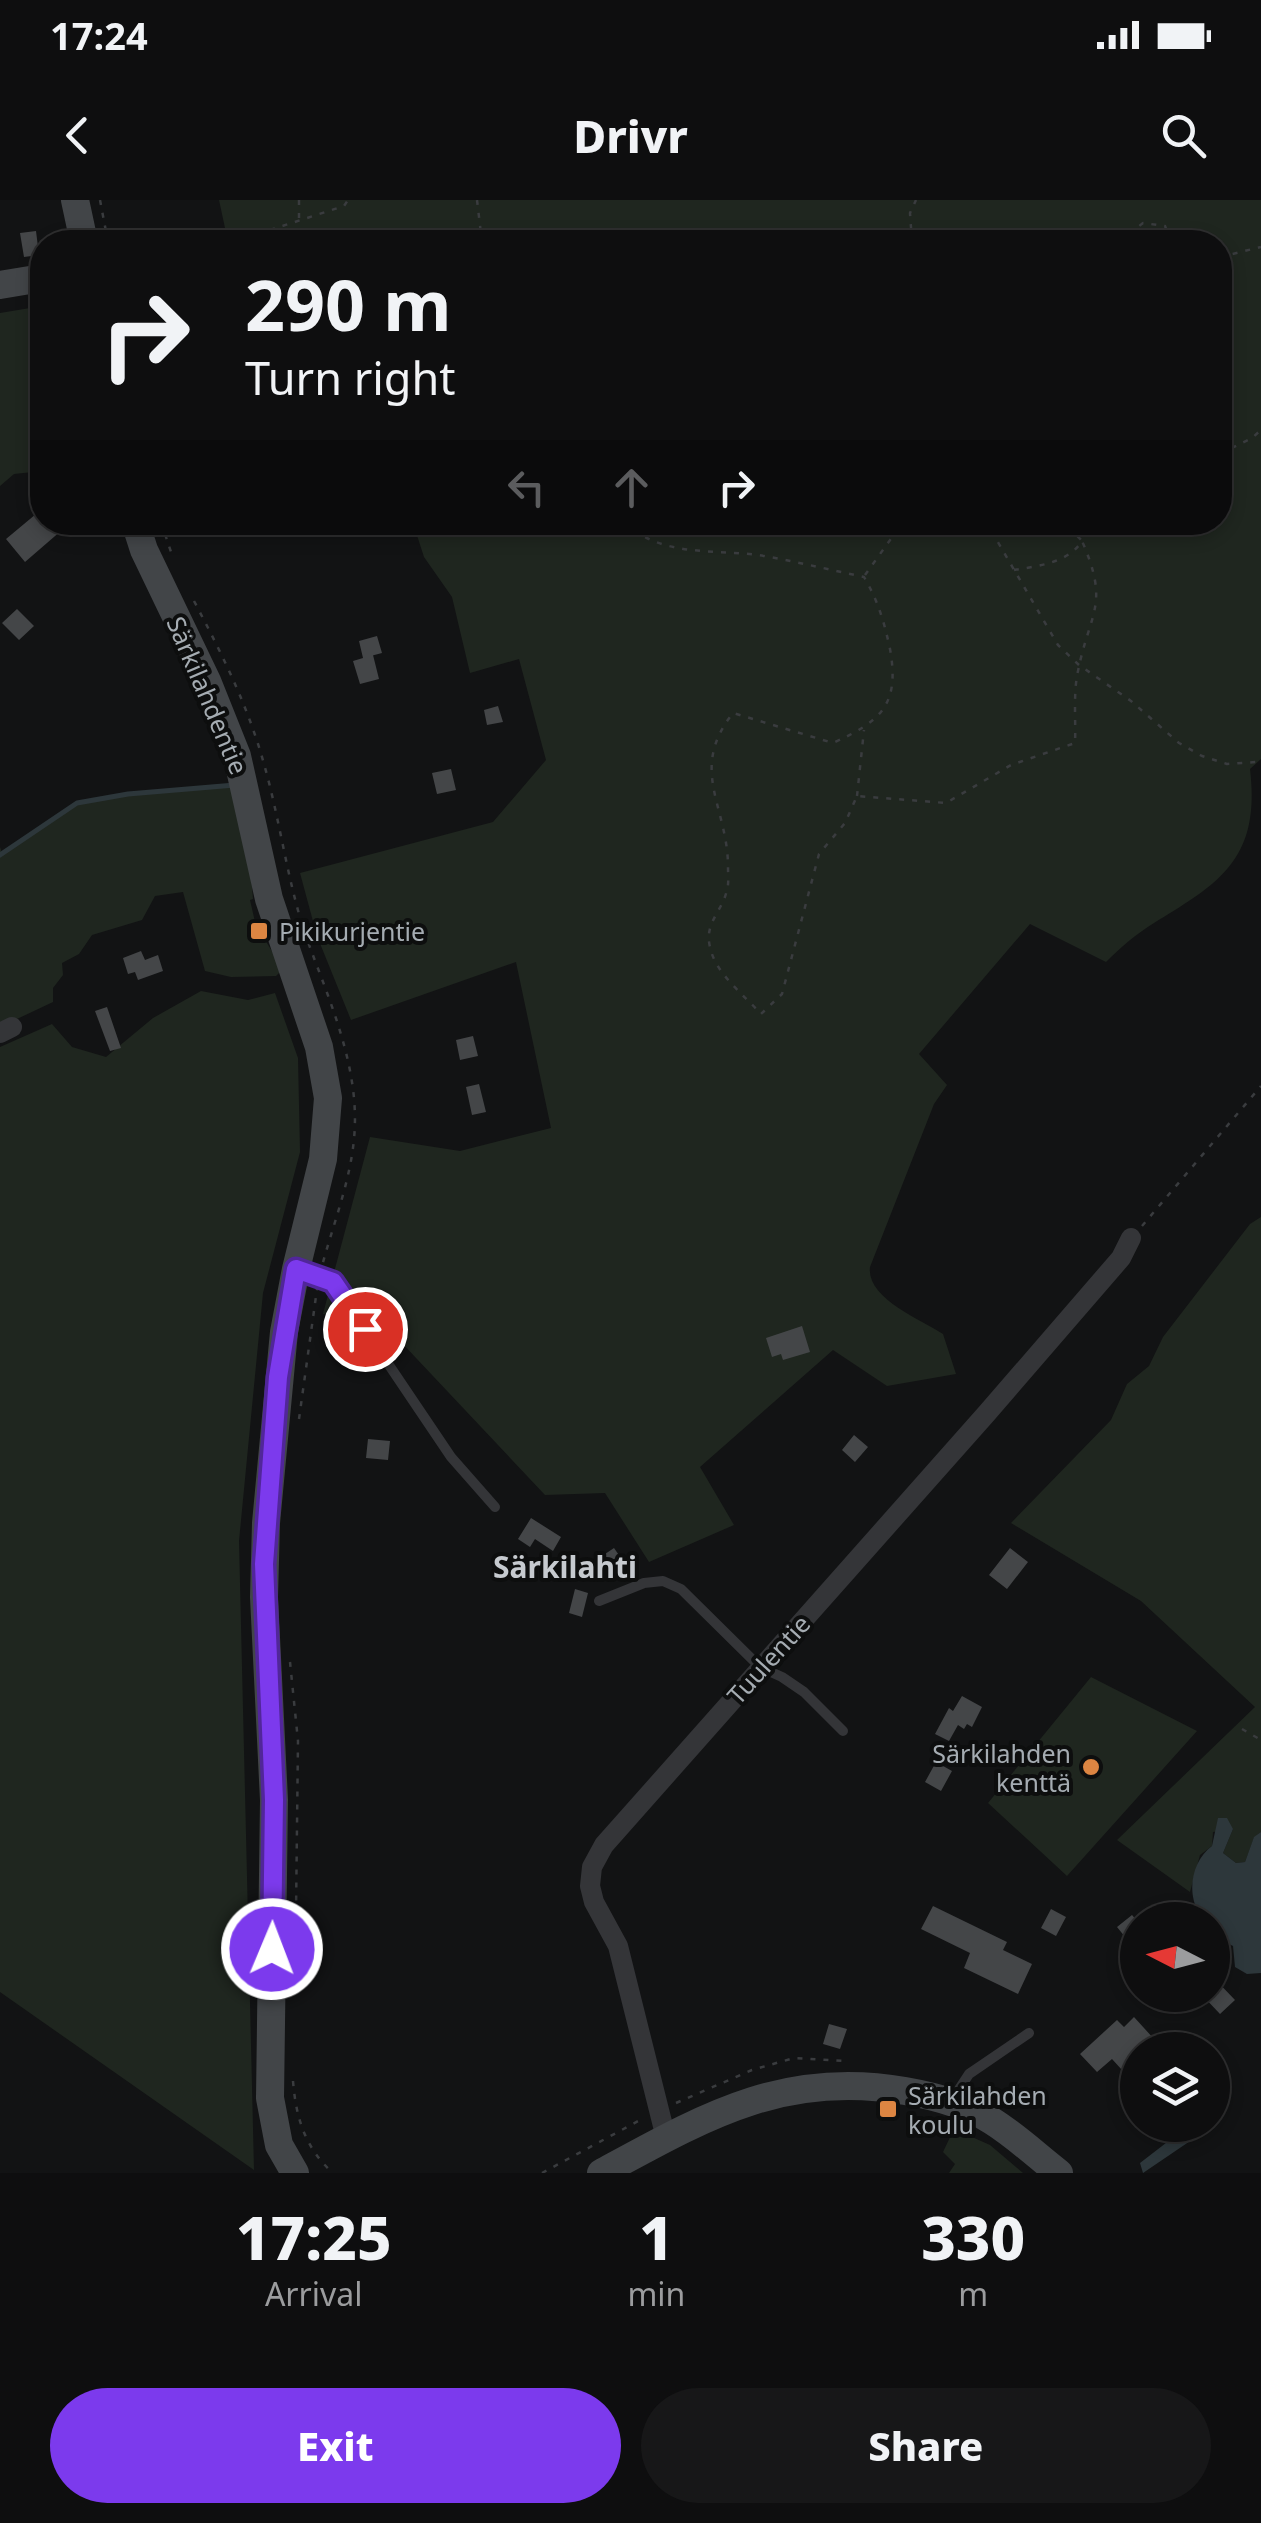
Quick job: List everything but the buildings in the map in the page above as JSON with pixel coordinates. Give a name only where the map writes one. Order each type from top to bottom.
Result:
[{"type":"street","points":[[75,200],[81,230]]},
{"type":"street","points":[[0,285],[30,280]]},
{"type":"street","name":"Särkilahdentie","points":[[139,535],[227,727],[244,780],[268,900],[324,1070],[328,1098],[316,1198],[296,1269],[278,1377],[266,1523],[264,1597],[274,1800],[270,2098],[279,2145],[295,2173]]},
{"type":"street","name":"Tuulentie","points":[[666,2138],[618,1946],[594,1902],[590,1886],[592,1867],[604,1845],[1121,1258],[1131,1238]]},
{"type":"street","points":[[600,2173],[746,2102],[818,2085],[934,2096],[990,2119],[1059,2173]]},
{"type":"lane","points":[[296,1269],[333,1282],[451,1458],[495,1507]]},
{"type":"lane","points":[[599,1601],[644,1583],[663,1581],[681,1588],[760,1667],[782,1676],[804,1692],[842,1731]]},
{"type":"lane","points":[[950,2103],[969,2074],[1029,2033]]},
{"type":"path","points":[[100,200],[106,230]]},
{"type":"path","points":[[299,200],[299,222]]},
{"type":"path","points":[[272,230],[344,206],[348,200]]},
{"type":"path","points":[[476,200],[480,230]]},
{"type":"path","points":[[911,230],[910,213],[916,200]]},
{"type":"path","points":[[1134,230],[1144,223],[1164,226],[1166,230]]},
{"type":"path","points":[[1232,254],[1261,247]]},
{"type":"path","points":[[1232,448],[1261,430]]},
{"type":"path","points":[[637,535],[669,548],[760,556],[864,577],[882,607],[895,678],[886,706],[864,729],[833,743],[733,713],[712,747],[711,769],[728,849],[728,890],[709,926],[710,950],[724,974],[761,1014],[782,994],[818,854],[844,823],[856,796],[864,729]]},
{"type":"path","points":[[864,577],[894,535]]},
{"type":"path","points":[[991,535],[1058,645],[1079,665],[1202,756],[1228,764],[1257,762]]},
{"type":"path","points":[[856,796],[946,803],[1011,765],[1076,742],[1079,665],[1098,606],[1095,570],[1076,535]]},
{"type":"path","points":[[1014,570],[1075,552],[1084,535]]},
{"type":"path","points":[[1131,1238],[1261,1086]]},
{"type":"path","points":[[1242,1729],[1261,1740]]},
{"type":"path","points":[[752,2070],[755,2078]]},
{"type":"shaded area","points":[[219,200],[1261,200],[1261,759],[1250,769],[1252,800],[1241,848],[1215,881],[1141,932],[1106,962],[1030,924],[919,1054],[947,1085],[934,1104],[870,1267],[871,1278],[885,1298],[943,1334],[956,1374],[887,1386],[833,1350],[700,1467],[734,1525],[649,1562],[605,1493],[545,1495],[384,1324],[323,1314],[370,1137],[460,1151],[551,1128],[516,962],[351,1020],[317,936],[300,873],[493,822],[546,760],[519,659],[470,673],[452,597],[424,557],[417,535],[1232,535],[1232,230],[225,230]]},
{"type":"shaded area","points":[[30,308],[30,472],[14,474],[0,486],[0,313]]},
{"type":"shaded area","points":[[236,785],[249,850],[253,899],[250,900],[258,935],[262,935],[278,961],[280,972],[276,976],[231,977],[205,971],[183,892],[155,896],[142,920],[92,935],[79,954],[62,963],[63,975],[53,988],[53,1002],[0,1027],[0,847],[2,853],[77,803],[128,794]]},
{"type":"shaded area","points":[[201,991],[248,1000],[275,993],[298,1058],[300,1152],[263,1293],[239,1541],[254,2170],[0,1992],[0,1047],[52,1024],[72,1047],[106,1057],[153,1018]]},
{"type":"shaded area","points":[[1261,1217],[1261,1832],[1254,1838],[1245,1862],[1236,1863],[1223,1853],[1233,1829],[1213,1832],[1212,1846],[1200,1855],[1190,1892],[1117,1840],[1255,1707],[1141,1601],[1011,1523],[1111,1420],[1127,1384],[1149,1366],[1163,1337],[1250,1224]]},
{"type":"shaded area","name":"Särkilahden kenttä","points":[[1091,1677],[1197,1731],[1067,1876],[988,1803]]},
{"type":"shaded area","points":[[1218,1818],[1227,1818],[1233,1829],[1223,1853],[1236,1863],[1245,1862],[1254,1837],[1261,1832],[1261,1973],[1247,1974],[1235,1967],[1230,1944],[1230,1902],[1194,1902],[1195,1871],[1212,1846]]},
{"type":"shaded area","points":[[954,2129],[990,2145],[1023,2173],[949,2173],[955,2164],[943,2152]]},
{"type":"shaded area","points":[[1167,2142],[1189,2142],[1143,2173],[1140,2163]]},
{"type":"waterway","points":[[0,855],[77,803],[128,794],[235,785]]},
{"type":"place","name":"Pikikurjentie","points":[[259,931]]},
{"type":"place","name":"Särkilahden kenttä","points":[[1091,1767]]},
{"type":"place","name":"Särkilahden koulu","points":[[888,2109]]},
{"type":"district","name":"Särkilahti","points":[[565,1566]]},
{"type":"route","points":[[272,1949],[273,1728],[264,1564],[278,1377],[296,1269],[333,1282],[365,1329]]}]
